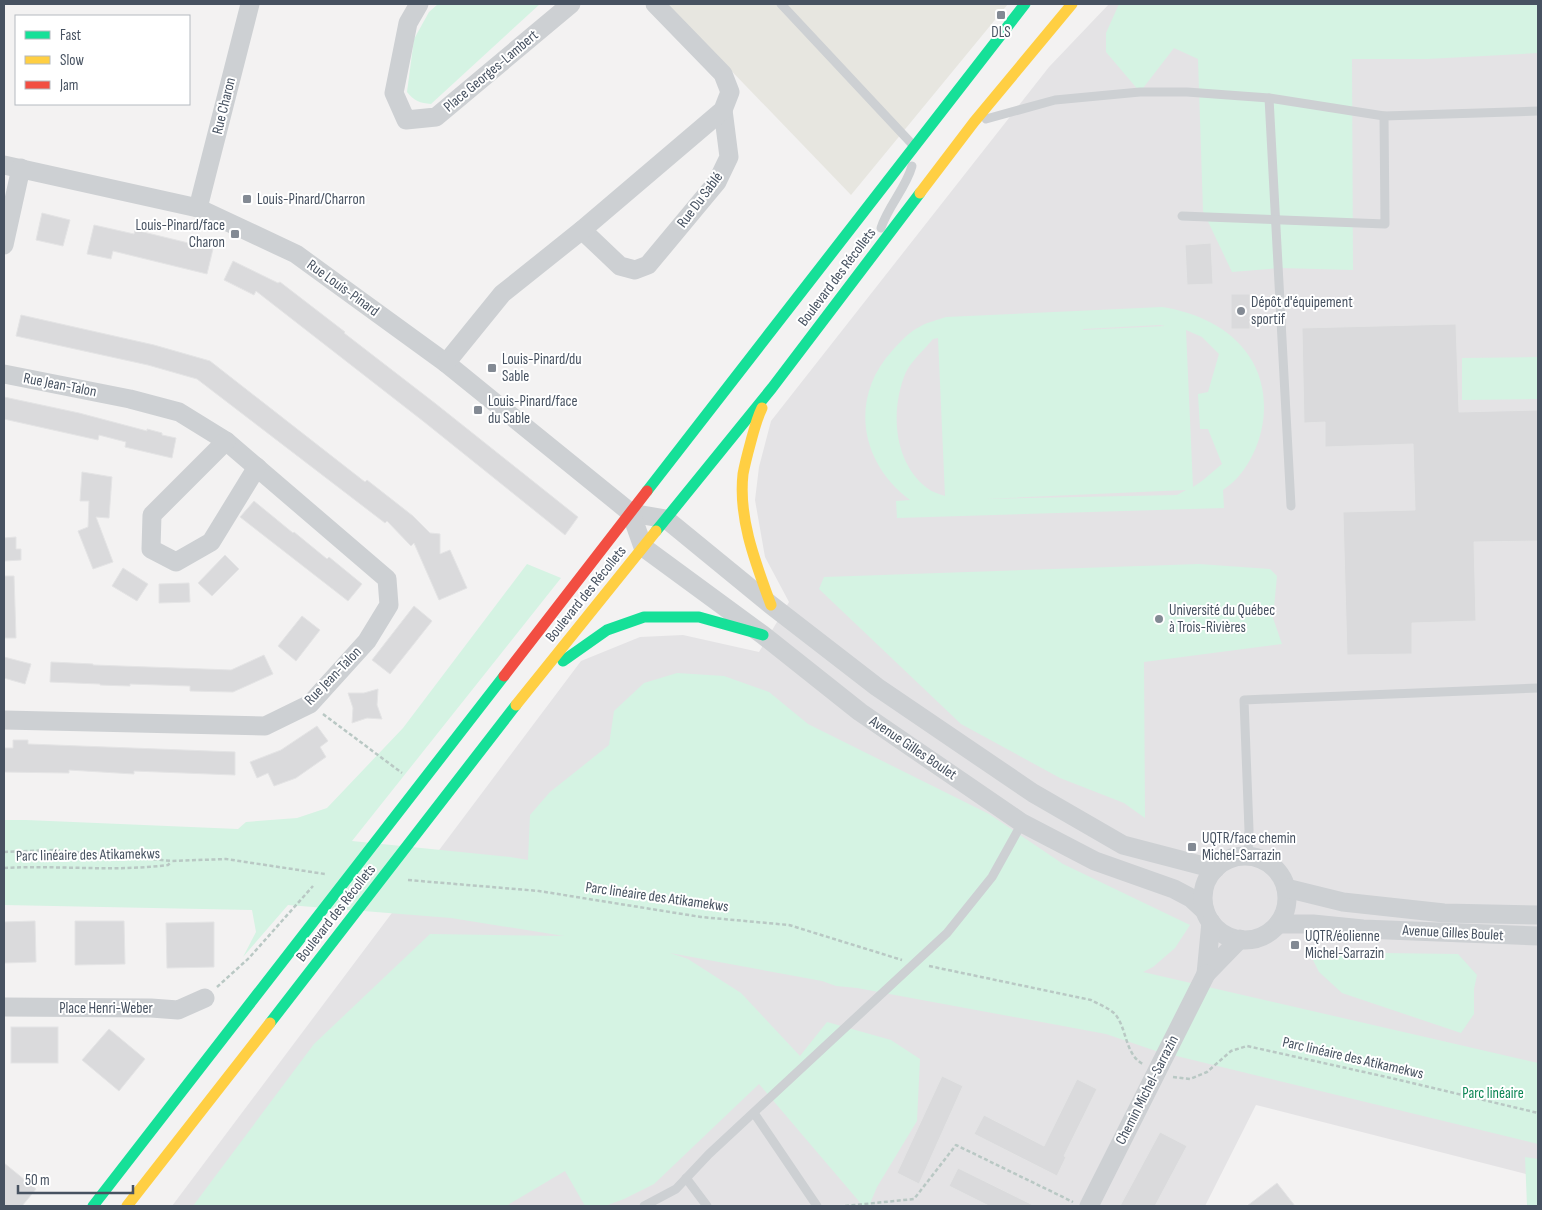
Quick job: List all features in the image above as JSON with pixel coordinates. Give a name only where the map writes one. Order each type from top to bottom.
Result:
[{"type":"main road","name":"Boulevard des Récollets","points":[[93,1206],[1025,4]]},
{"type":"main road","name":"Boulevard des Récollets","points":[[127,1206],[532,684],[772,388],[974,122],[1072,4]]},
{"type":"main road","points":[[771,605],[750,548],[743,505],[743,475],[758,416],[772,388]]},
{"type":"main road","points":[[532,684],[607,630],[644,617],[699,617],[763,635]]},
{"type":"street","name":"Rue Charon","points":[[198,208],[250,4]]},
{"type":"street","name":"Place Georges-Lambert","points":[[419,4],[408,23],[394,93],[406,120],[436,117],[571,4]]},
{"type":"street","points":[[446,363],[502,294],[582,230],[723,110],[730,92],[723,74],[656,4]]},
{"type":"street","name":"Rue Du Sablé","points":[[582,230],[620,266],[635,270],[648,265],[717,182],[730,157],[723,110]]},
{"type":"street","name":"Rue Louis-Pinard","points":[[12,166],[198,208],[296,254],[446,363],[631,513]]},
{"type":"street","points":[[4,245],[12,166]]},
{"type":"street","name":"Rue Jean-Talon","points":[[4,374],[130,399],[179,412],[226,441],[387,580],[389,605],[367,641],[310,704],[265,726],[4,720]]},
{"type":"street","points":[[226,441],[152,515],[151,549],[176,562],[211,542],[257,467]]},
{"type":"street","points":[[643,547],[631,513],[666,518]]},
{"type":"street","name":"Avenue Gilles Boulet","points":[[666,518],[771,605],[877,687],[1033,793],[1123,845],[1214,869]]},
{"type":"street","name":"Avenue Gilles Boulet","points":[[643,547],[763,635],[860,712],[1022,823],[1095,862],[1174,889],[1191,898],[1220,931],[1240,939]]},
{"type":"street","points":[[860,712],[877,687]]},
{"type":"street","points":[[1022,823],[1033,793]]},
{"type":"street","points":[[1208,916],[1203,900],[1204,889],[1214,869],[1236,857],[1248,856],[1261,859],[1273,866],[1281,876],[1286,888],[1287,901],[1284,913],[1278,924],[1269,933],[1257,938],[1240,939]]},
{"type":"street","name":"Avenue Gilles Boulet","points":[[1286,888],[1343,902],[1444,913],[1538,915]]},
{"type":"street","name":"Chemin Michel-Sarrazin","points":[[1206,974],[1208,916]]},
{"type":"street","name":"Avenue Gilles Boulet","points":[[1278,924],[1313,924],[1538,936]]},
{"type":"street","name":"Chemin Michel-Sarrazin","points":[[1089,1206],[1206,974],[1240,939]]},
{"type":"street","name":"Place Henri-Weber","points":[[4,1007],[151,1008],[178,1010],[205,998]]},
{"type":"lane","points":[[781,4],[914,146],[911,171],[885,216],[873,255]]},
{"type":"lane","points":[[974,122],[1055,100],[1140,92],[1186,92],[1269,98],[1384,116],[1538,111]]},
{"type":"lane","points":[[1269,98],[1290,506]]},
{"type":"lane","points":[[1182,216],[1385,224],[1384,116]]},
{"type":"lane","points":[[1248,856],[1249,830],[1244,700],[1538,688]]},
{"type":"lane","points":[[644,1206],[676,1189],[754,1113],[947,933],[992,877],[1022,823]]},
{"type":"lane","points":[[754,1113],[817,1206]]},
{"type":"lane","points":[[686,1178],[707,1206]]},
{"type":"path","points":[[310,704],[419,786]]},
{"type":"path","name":"Parc linéaire des Atikamekws","points":[[4,852],[54,850],[172,861],[226,860],[329,875]]},
{"type":"path","name":"Parc linéaire des Atikamekws","points":[[4,868],[38,866],[144,868],[168,865],[172,861]]},
{"type":"path","points":[[205,998],[249,958],[324,874]]},
{"type":"path","name":"Parc linéaire des Atikamekws","points":[[408,880],[539,891],[701,917],[789,925],[898,959]]},
{"type":"path","points":[[930,966],[1091,1000],[1114,1012],[1124,1028],[1130,1049],[1138,1062]]},
{"type":"path","name":"Parc linéaire des Atikamekws","points":[[1170,1077],[1190,1079],[1207,1072],[1231,1051],[1248,1046],[1538,1113]]},
{"type":"path","points":[[844,1206],[914,1199],[956,1145],[1081,1206]]},
{"type":"shaded area","points":[[667,4],[1008,4],[851,195]]},
{"type":"shaded area","name":"Université du Québec à Trois-Rivières","points":[[1109,4],[1538,4],[1538,1177],[1256,1105],[1205,1206],[172,1206],[581,661],[640,637],[683,635],[759,652],[789,602],[765,557],[755,500],[759,467],[771,421],[1049,67]]},
{"type":"green space","points":[[438,4],[540,4],[431,104],[417,101],[407,92],[414,39],[429,12]]},
{"type":"green space","points":[[1119,4],[1538,4],[1538,53],[1427,59],[1352,59],[1353,270],[1280,268],[1232,272],[1203,211],[1198,59],[1174,48],[1140,92],[1106,52],[1106,33]]},
{"type":"green space","points":[[1162,307],[1199,317],[1222,329],[1249,356],[1262,386],[1264,402],[1260,434],[1255,450],[1248,464],[1238,477],[1223,490],[1224,508],[897,518],[896,501],[910,500],[893,485],[880,468],[871,449],[866,429],[866,409],[870,389],[878,369],[905,337],[924,325],[946,317]],"holes":[[[1160,325],[1165,326],[1083,330]],[[1186,330],[1202,337],[1219,354],[1208,392],[1198,394],[1200,429],[1208,429],[1222,464],[1193,487]],[[938,338],[945,496],[929,489],[916,477],[907,464],[901,450],[898,434],[898,402],[906,372],[933,339]],[[1186,490],[1177,495],[985,499]]]},
{"type":"green space","points":[[1538,357],[1538,399],[1462,400],[1462,358]]},
{"type":"green space","name":"Parc linéaire","points":[[527,564],[561,578],[352,841],[528,860],[530,815],[550,792],[609,745],[614,711],[644,683],[677,673],[724,676],[769,692],[808,724],[989,814],[1063,864],[1190,925],[1175,948],[1153,967],[1143,972],[1538,1063],[1538,1144],[1156,1051],[1106,1034],[857,988],[836,986],[822,981],[670,953],[688,959],[741,993],[800,1056],[827,1022],[891,1040],[920,1059],[917,1121],[877,1187],[869,1206],[863,1206],[759,1084],[654,1184],[605,1206],[585,1206],[565,1171],[506,1206],[193,1206],[314,1044],[430,934],[564,936],[451,918],[288,905],[243,957],[256,932],[252,910],[4,905],[4,820],[238,829],[246,822],[297,818],[327,808],[403,728]]},
{"type":"green space","points":[[1199,564],[1270,569],[1277,576],[1273,618],[1282,644],[1144,662],[1145,818],[1124,803],[1060,778],[961,724],[819,589],[824,577]]},
{"type":"green space","points":[[1309,952],[1458,954],[1477,975],[1474,989],[1474,1014],[1461,1033],[1342,993],[1319,972]]},
{"type":"green space","points":[[1525,1157],[1538,1159],[1538,1206],[1527,1206]]},
{"type":"building","points":[[42,213],[70,220],[63,246],[36,240]]},
{"type":"building","points":[[94,225],[134,234],[135,230],[213,249],[207,274],[113,251],[111,259],[87,254]]},
{"type":"building","points":[[1211,243],[1213,284],[1187,285],[1185,245]]},
{"type":"building","points":[[233,261],[278,283],[280,282],[578,517],[565,535],[256,291],[254,295],[224,280]]},
{"type":"building","name":"Dépôt d'équipement sportif","points":[[1231,294],[1250,294],[1250,329],[1231,329]]},
{"type":"building","points":[[21,315],[154,345],[210,361],[365,482],[367,480],[413,516],[430,533],[440,534],[440,554],[450,550],[467,588],[439,600],[414,543],[411,546],[387,521],[385,523],[197,379],[148,365],[16,336]]},
{"type":"building","points":[[1456,324],[1459,412],[1538,410],[1538,541],[1474,542],[1476,621],[1412,623],[1412,654],[1347,655],[1343,512],[1415,510],[1413,444],[1325,447],[1325,422],[1304,423],[1302,328]]},
{"type":"building","points":[[4,397],[79,413],[147,431],[147,429],[176,438],[172,458],[125,447],[126,442],[99,435],[98,440],[4,419]]},
{"type":"building","points":[[82,472],[112,477],[109,518],[96,517],[113,562],[93,569],[78,531],[88,527],[89,501],[80,501]]},
{"type":"building","points":[[254,501],[293,533],[327,559],[329,557],[362,584],[348,601],[240,517]]},
{"type":"building","points":[[16,537],[16,549],[21,549],[21,560],[4,561],[4,538]]},
{"type":"building","points":[[225,555],[239,569],[212,596],[198,583]]},
{"type":"building","points":[[123,568],[148,584],[137,601],[112,586]]},
{"type":"building","points":[[4,576],[14,576],[16,638],[4,638]]},
{"type":"building","points":[[189,583],[190,602],[159,603],[159,584]]},
{"type":"building","points":[[414,606],[432,621],[390,674],[372,660]]},
{"type":"building","points":[[302,616],[320,630],[296,661],[278,646]]},
{"type":"building","points":[[264,655],[273,674],[233,692],[190,691],[190,686],[130,684],[130,686],[50,682],[51,662],[231,670]]},
{"type":"building","points":[[4,657],[31,664],[25,684],[4,678]]},
{"type":"building","points":[[378,689],[377,705],[382,719],[367,718],[352,723],[353,708],[348,693],[364,693]]},
{"type":"building","points":[[317,726],[328,741],[320,747],[326,757],[296,778],[274,786],[268,773],[257,778],[250,762],[281,750]]},
{"type":"building","points":[[13,740],[28,740],[28,744],[235,752],[235,775],[134,771],[134,774],[69,770],[69,773],[4,772],[4,748],[13,748]]},
{"type":"building","points":[[35,921],[36,962],[4,963],[4,922]]},
{"type":"building","points":[[75,921],[124,921],[125,964],[75,965]]},
{"type":"building","points":[[214,922],[214,967],[167,968],[166,923]]},
{"type":"building","points":[[11,1027],[58,1027],[58,1063],[11,1063]]},
{"type":"building","points":[[109,1029],[145,1059],[119,1091],[82,1060]]},
{"type":"building","points":[[942,1076],[963,1086],[919,1184],[897,1173]]},
{"type":"building","points":[[1077,1079],[1097,1089],[1064,1156],[1066,1157],[1057,1176],[974,1134],[984,1115],[1044,1146]]},
{"type":"building","points":[[1160,1132],[1187,1146],[1155,1206],[1120,1206]]},
{"type":"building","points":[[4,1163],[36,1189],[22,1206],[4,1206]]},
{"type":"building","points":[[958,1168],[1035,1206],[989,1206],[949,1186]]},
{"type":"building","points":[[1277,1183],[1295,1206],[1247,1206]]},
{"type":"traffic: fast","points":[[647,491],[1025,4]]},
{"type":"traffic: fast","points":[[656,531],[772,388],[920,193]]},
{"type":"traffic: fast","points":[[563,661],[607,630],[644,617],[699,617],[763,635]]},
{"type":"traffic: fast","points":[[93,1206],[504,676]]},
{"type":"traffic: fast","points":[[270,1023],[516,705]]},
{"type":"traffic: slow","points":[[920,193],[974,122],[1072,4]]},
{"type":"traffic: slow","points":[[762,408],[743,474],[742,491],[743,508],[750,541],[771,605]]},
{"type":"traffic: slow","points":[[516,705],[656,531]]},
{"type":"traffic: slow","points":[[127,1206],[270,1023]]},
{"type":"traffic: jam","points":[[504,676],[647,491]]},
{"type":"place","name":"DLS","points":[[1001,15]]},
{"type":"place","name":"Louis-Pinard/Charron","points":[[247,199]]},
{"type":"place","name":"Louis-Pinard/face Charon","points":[[235,234]]},
{"type":"place","name":"Dépôt d'équipement sportif","points":[[1241,311]]},
{"type":"place","name":"Louis-Pinard/du Sable","points":[[492,368]]},
{"type":"place","name":"Louis-Pinard/face du Sable","points":[[478,410]]},
{"type":"place","name":"Université du Québec à Trois-Rivières","points":[[1159,619]]},
{"type":"place","name":"UQTR/face chemin Michel-Sarrazin","points":[[1192,847]]},
{"type":"place","name":"UQTR/éolienne Michel-Sarrazin","points":[[1295,945]]}]
